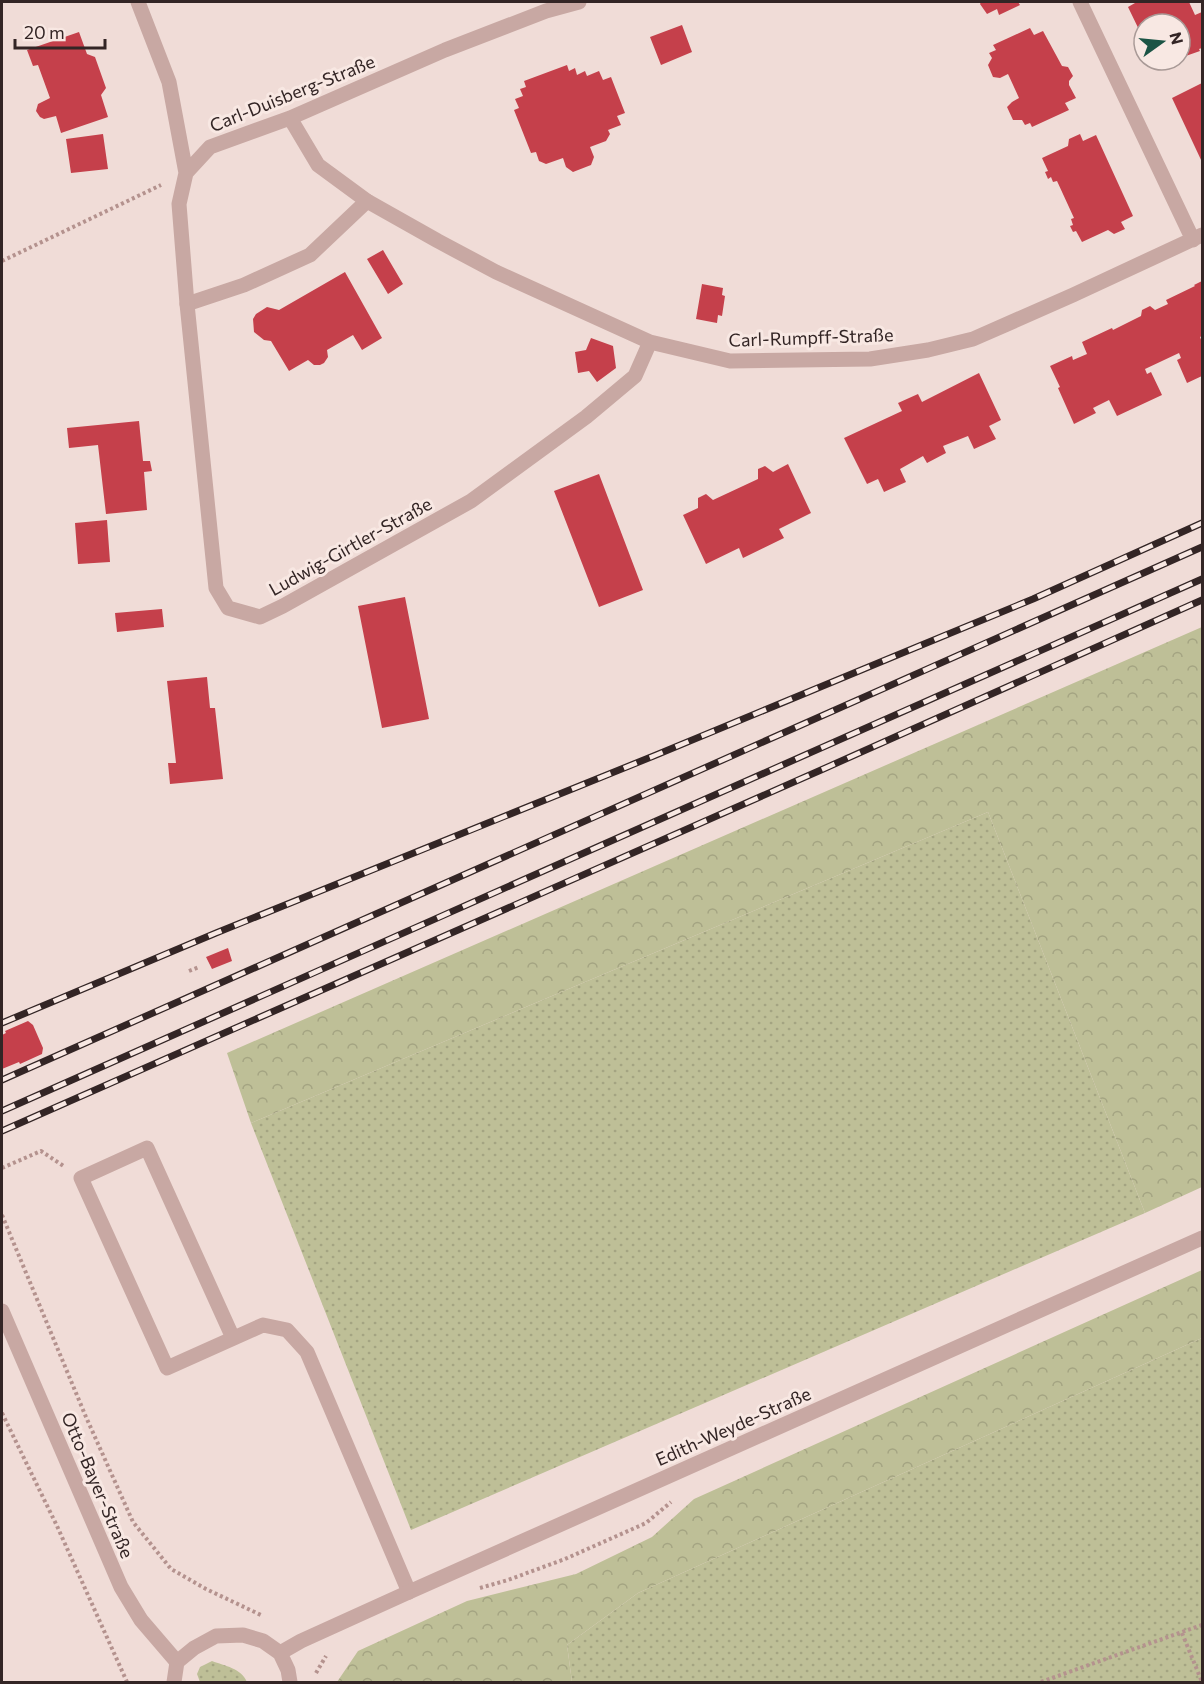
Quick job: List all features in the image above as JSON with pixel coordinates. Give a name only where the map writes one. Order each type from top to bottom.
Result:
[{"type":"street","points":[[138,2],[169,82],[186,172]]},
{"type":"street","name":"Carl-Duisberg-Straße","points":[[186,172],[210,147],[290,118],[445,50],[546,11],[579,2]]},
{"type":"street","points":[[1080,2],[1198,238]]},
{"type":"street","name":"Carl-Rumpff-Straße","points":[[290,118],[318,165],[367,201],[496,272],[650,342],[730,361],[870,359],[928,350],[973,339],[1198,238]]},
{"type":"street","name":"Ludwig-Girtler-Straße","points":[[186,172],[179,204],[187,304],[216,588],[228,608],[260,616],[284,606],[471,501],[586,417],[635,376],[650,342]]},
{"type":"street","points":[[187,304],[244,285],[310,255],[367,201]]},
{"type":"street","points":[[233,1338],[147,1148],[81,1178],[167,1368],[263,1325],[287,1330],[307,1352],[409,1592]]},
{"type":"street","name":"Edith-Weyde-Straße","points":[[280,1653],[301,1641],[409,1592],[1203,1238]]},
{"type":"street","name":"Otto-Bayer-Straße","points":[[2,1311],[121,1587],[141,1620],[177,1662]]},
{"type":"street","points":[[174,1683],[177,1662],[194,1648],[216,1636],[243,1635],[263,1641],[280,1653],[288,1670],[290,1683]]},
{"type":"path","points":[[2,261],[186,172]]},
{"type":"path","points":[[189,971],[199,966]]},
{"type":"path","points":[[2,1168],[41,1151],[81,1178]]},
{"type":"path","points":[[2,1215],[86,1417],[133,1522],[171,1569],[206,1589],[268,1618]]},
{"type":"path","points":[[2,1413],[57,1526],[128,1683]]},
{"type":"path","points":[[1041,1683],[1203,1625]]},
{"type":"path","points":[[1182,1634],[1202,1683]]},
{"type":"path","points":[[301,1641],[316,1673],[313,1683]]},
{"type":"green space","points":[[1202,627],[1202,1187],[1145,1213],[988,812],[251,1123],[227,1053]]},
{"type":"green space","points":[[988,812],[1145,1213],[411,1530],[251,1123]]},
{"type":"green space","points":[[1202,1270],[1202,1338],[638,1593],[567,1645],[572,1682],[337,1682],[358,1651],[467,1601],[576,1574],[652,1537],[694,1499]]},
{"type":"green space","points":[[1202,1338],[1202,1682],[572,1682],[567,1645],[638,1593]]},
{"type":"green space","points":[[212,1661],[237,1671],[247,1682],[200,1682],[197,1674],[200,1667]]},
{"type":"building","points":[[981,2],[1018,2],[1020,5],[999,15],[997,9],[987,14]]},
{"type":"building","points":[[1189,2],[1195,15],[1202,12],[1202,48],[1199,49],[1200,51],[1192,54],[1192,12],[1132,12],[1132,15],[1128,7],[1135,3]]},
{"type":"building","points":[[682,25],[692,52],[661,65],[650,37]]},
{"type":"building","points":[[1030,28],[1034,35],[1043,31],[1062,66],[1068,67],[1073,76],[1069,85],[1076,98],[1065,103],[1069,110],[1032,127],[1030,123],[1025,125],[1022,120],[1013,120],[1007,107],[1019,98],[1008,74],[1000,78],[993,77],[988,65],[992,58],[989,53],[996,50],[993,45]]},
{"type":"building","points":[[79,32],[87,54],[95,57],[106,88],[101,95],[108,117],[61,133],[56,116],[44,119],[36,111],[38,104],[50,98],[38,65],[33,66],[27,50]]},
{"type":"building","points":[[567,65],[569,71],[575,68],[577,75],[585,71],[587,76],[599,71],[603,80],[611,77],[625,113],[617,116],[621,125],[608,130],[610,134],[606,141],[590,147],[594,157],[591,165],[573,172],[566,167],[563,158],[546,164],[539,161],[536,152],[531,153],[514,110],[519,108],[515,99],[523,96],[520,89],[526,87],[524,81]]},
{"type":"building","points":[[1202,83],[1202,162],[1172,98]]},
{"type":"building","points":[[103,134],[108,169],[71,173],[66,139]]},
{"type":"building","points":[[1080,134],[1083,141],[1096,135],[1133,216],[1121,222],[1125,229],[1114,234],[1108,230],[1082,242],[1070,226],[1073,225],[1071,219],[1074,218],[1057,181],[1053,182],[1051,177],[1048,179],[1045,172],[1048,171],[1042,158],[1068,146],[1069,139]]},
{"type":"building","points":[[383,250],[403,284],[388,294],[367,259]]},
{"type":"building","points":[[345,272],[382,338],[362,350],[353,335],[327,350],[328,357],[324,363],[314,365],[308,360],[289,371],[271,341],[264,340],[254,332],[253,319],[256,314],[267,307],[279,310]]},
{"type":"building","points":[[1202,281],[1202,336],[1200,337],[1202,376],[1187,383],[1177,360],[1181,358],[1179,353],[1145,369],[1147,374],[1151,372],[1162,395],[1117,416],[1109,400],[1093,408],[1096,413],[1074,424],[1050,366],[1072,356],[1073,360],[1087,354],[1082,342],[1141,316],[1142,310],[1150,306],[1155,310],[1168,304],[1166,300]]},
{"type":"building","points":[[702,284],[723,288],[722,295],[725,296],[722,316],[718,315],[717,323],[696,319]]},
{"type":"building","points":[[591,338],[613,346],[616,368],[597,382],[589,371],[578,373],[575,352],[586,350]]},
{"type":"building","points":[[979,373],[1001,420],[989,426],[996,439],[974,449],[968,436],[943,446],[946,453],[927,463],[923,456],[900,469],[906,482],[884,492],[878,479],[867,484],[844,438],[902,411],[898,403],[918,394],[922,402]]},
{"type":"building","points":[[139,421],[143,461],[150,461],[152,471],[144,472],[147,510],[106,514],[98,445],[69,448],[67,428]]},
{"type":"building","points":[[788,464],[811,513],[779,529],[784,538],[743,558],[739,548],[706,564],[683,515],[698,508],[698,498],[706,494],[713,500],[758,479],[758,469],[765,466],[773,472]]},
{"type":"building","points":[[599,474],[643,590],[599,607],[554,491]]},
{"type":"building","points":[[107,520],[110,562],[78,564],[75,523]]},
{"type":"building","points":[[405,597],[429,719],[382,728],[358,606]]},
{"type":"building","points":[[162,609],[164,627],[117,632],[115,613]]},
{"type":"building","points":[[207,677],[210,708],[215,708],[223,779],[170,784],[168,763],[176,763],[167,681]]},
{"type":"building","points":[[228,948],[232,961],[212,969],[206,957]]},
{"type":"building","points":[[28,1021],[33,1025],[43,1048],[42,1054],[2,1069],[2,1035],[6,1033],[5,1031]]},
{"type":"railway","points":[[2,1023],[216,933],[1033,599],[1202,523]]},
{"type":"railway","points":[[2,1080],[1202,547]]},
{"type":"railway","points":[[2,1111],[1202,579]]},
{"type":"railway","points":[[2,1131],[1202,600]]}]
